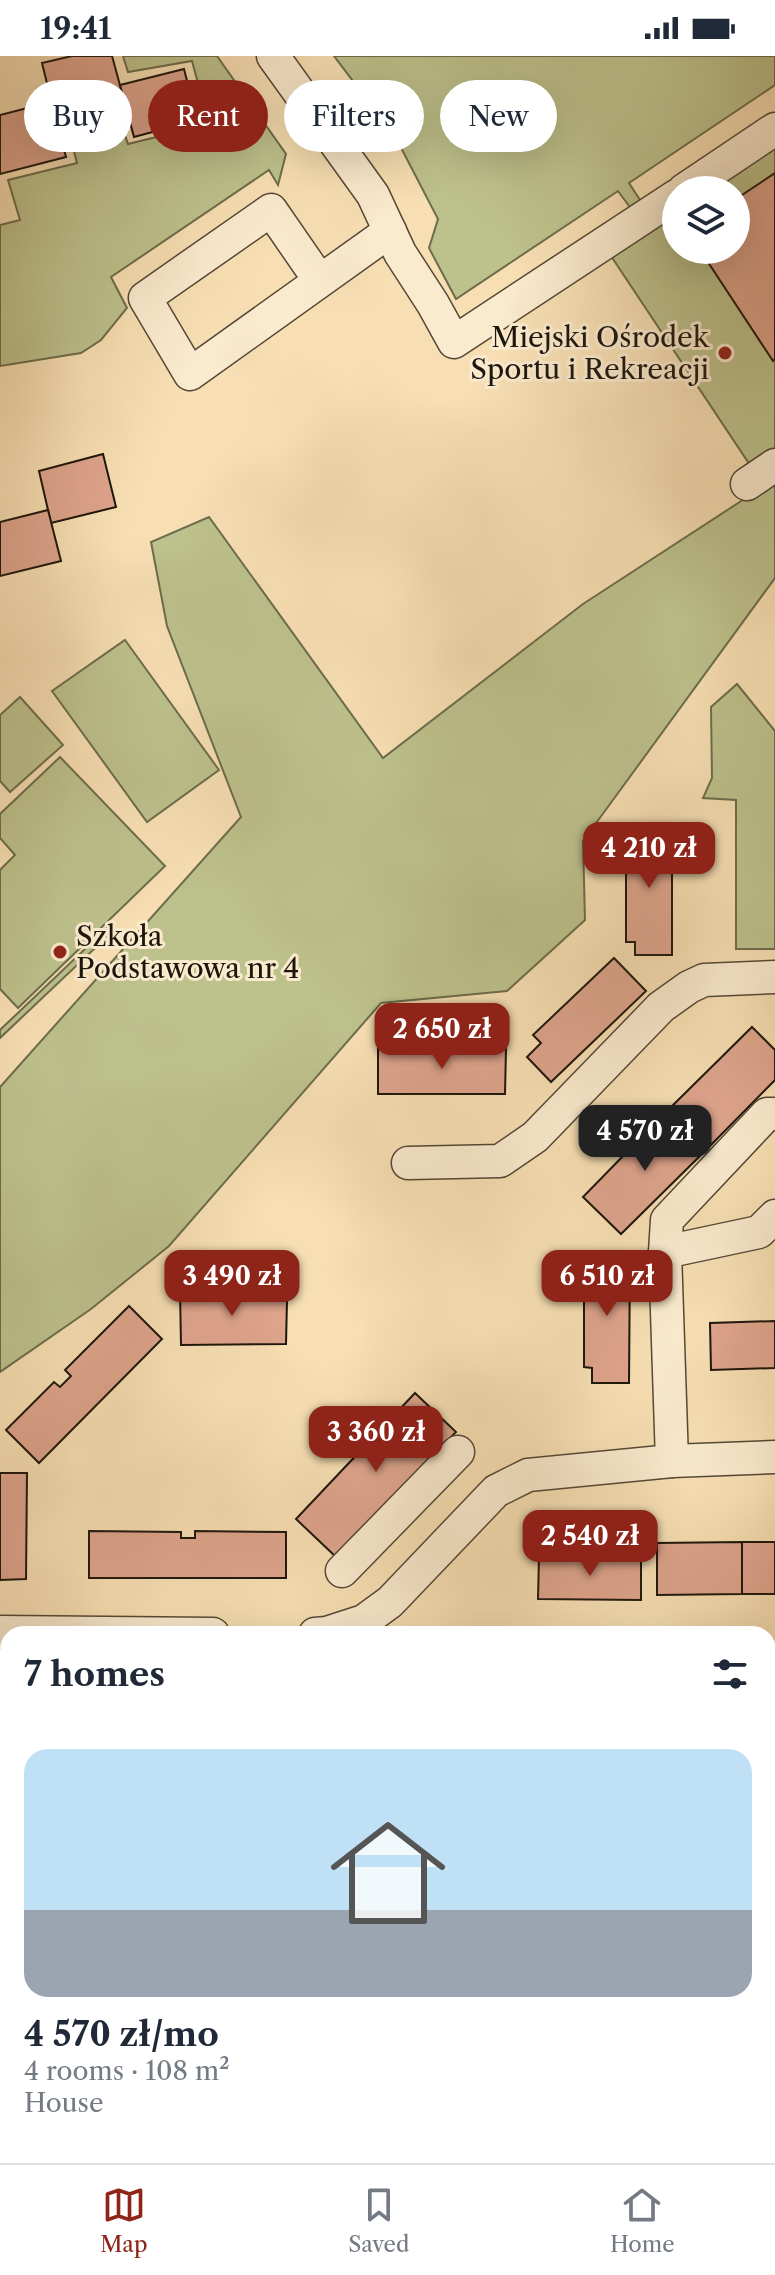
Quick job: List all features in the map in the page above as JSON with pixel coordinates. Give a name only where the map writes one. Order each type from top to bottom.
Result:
[{"type":"street","points":[[273,56],[373,195],[400,253],[454,342],[662,205]]},
{"type":"street","points":[[705,176],[775,129]]},
{"type":"street","points":[[320,281],[271,210],[145,298],[190,374],[390,231]]},
{"type":"street","points":[[747,484],[775,465]]},
{"type":"street","points":[[408,1163],[500,1161],[535,1137],[661,1007],[689,987],[704,980],[775,977]]},
{"type":"street","points":[[672,1461],[665,1252],[667,1220],[767,1114],[775,1114]]},
{"type":"street","points":[[665,1252],[759,1232],[775,1216]]},
{"type":"street","points":[[342,1571],[458,1452]]},
{"type":"street","points":[[349,1626],[364,1621],[390,1602],[496,1491],[528,1475],[672,1461],[775,1457]]},
{"type":"street","points":[[401,1511],[439,1550]]},
{"type":"green space","points":[[123,56],[217,56],[234,80],[197,80],[192,61],[128,72]]},
{"type":"green space","points":[[334,56],[775,56],[775,85],[629,183],[642,203],[632,210],[618,191],[456,299],[429,248],[438,219],[403,152],[424,152],[424,80],[352,80]]},
{"type":"green space","points":[[268,128],[286,154],[278,185],[269,170],[111,277],[127,308],[101,340],[81,353],[0,366],[0,225],[20,220],[8,180],[77,163],[74,152],[132,152],[132,143],[148,139],[148,152],[268,152]]},
{"type":"green space","name":"Miejski Ośrodek Sportu i Rekreacji","points":[[775,143],[775,452],[752,468],[609,253],[662,218],[662,264],[750,264],[750,176],[725,176]]},
{"type":"green space","points":[[775,479],[775,578],[583,841],[585,920],[507,991],[381,1003],[169,1246],[91,1309],[0,1372],[0,1087],[241,817],[167,626],[151,542],[209,517],[383,758],[583,604]]},
{"type":"green space","points":[[125,640],[219,770],[147,822],[52,691]]},
{"type":"green space","points":[[737,684],[775,731],[775,949],[736,949],[736,800],[703,798],[712,778],[711,707]]},
{"type":"green space","points":[[20,697],[63,745],[10,792],[0,781],[0,715]]},
{"type":"green space","points":[[60,757],[165,866],[18,1008],[0,989],[0,870],[15,855],[0,838],[0,814]]},
{"type":"green space","points":[[107,928],[111,933],[0,1038],[0,1030]]},
{"type":"building","points":[[72,56],[112,56],[119,80],[46,80],[42,63]]},
{"type":"building","points":[[184,69],[187,80],[148,80],[148,133],[134,137],[132,130],[132,82]]},
{"type":"building","points":[[24,109],[24,152],[65,152],[66,157],[0,174],[0,115]]},
{"type":"building","points":[[775,173],[773,361],[709,264],[750,264],[750,190]]},
{"type":"building","points":[[103,454],[116,507],[51,523],[39,471]]},
{"type":"building","points":[[48,510],[61,561],[0,576],[0,522]]},
{"type":"building","points":[[672,826],[672,955],[635,955],[635,942],[626,942],[626,827]]},
{"type":"building","points":[[614,958],[646,991],[551,1082],[527,1057],[541,1043],[533,1035]]},
{"type":"building","points":[[752,1027],[775,1050],[775,1080],[706,1150],[667,1111]]},
{"type":"building","points":[[378,1047],[506,1048],[505,1094],[378,1094]]},
{"type":"building","points":[[667,1111],[706,1150],[621,1234],[583,1197]]},
{"type":"building","points":[[584,1255],[630,1255],[629,1383],[592,1383],[592,1368],[584,1367]]},
{"type":"building","points":[[180,1291],[271,1291],[271,1299],[287,1300],[286,1344],[181,1345]]},
{"type":"building","points":[[129,1306],[162,1339],[39,1463],[6,1430],[54,1382],[60,1387],[71,1376],[65,1370]]},
{"type":"building","points":[[775,1321],[775,1368],[711,1370],[710,1323]]},
{"type":"building","points":[[415,1393],[456,1432],[335,1556],[296,1519]]},
{"type":"building","points":[[0,1473],[27,1473],[26,1579],[0,1580]]},
{"type":"building","points":[[89,1531],[181,1532],[181,1538],[195,1538],[195,1531],[286,1532],[286,1578],[89,1578]]},
{"type":"building","points":[[742,1542],[742,1594],[657,1595],[657,1543]]},
{"type":"building","points":[[742,1542],[775,1542],[775,1594],[742,1594]]},
{"type":"building","points":[[539,1556],[641,1558],[641,1600],[538,1599]]},
{"type":"place","name":"Miejski Ośrodek Sportu i Rekreacji","points":[[725,353]]},
{"type":"place","name":"Szkoła Podstawowa nr 4","points":[[60,952]]}]
